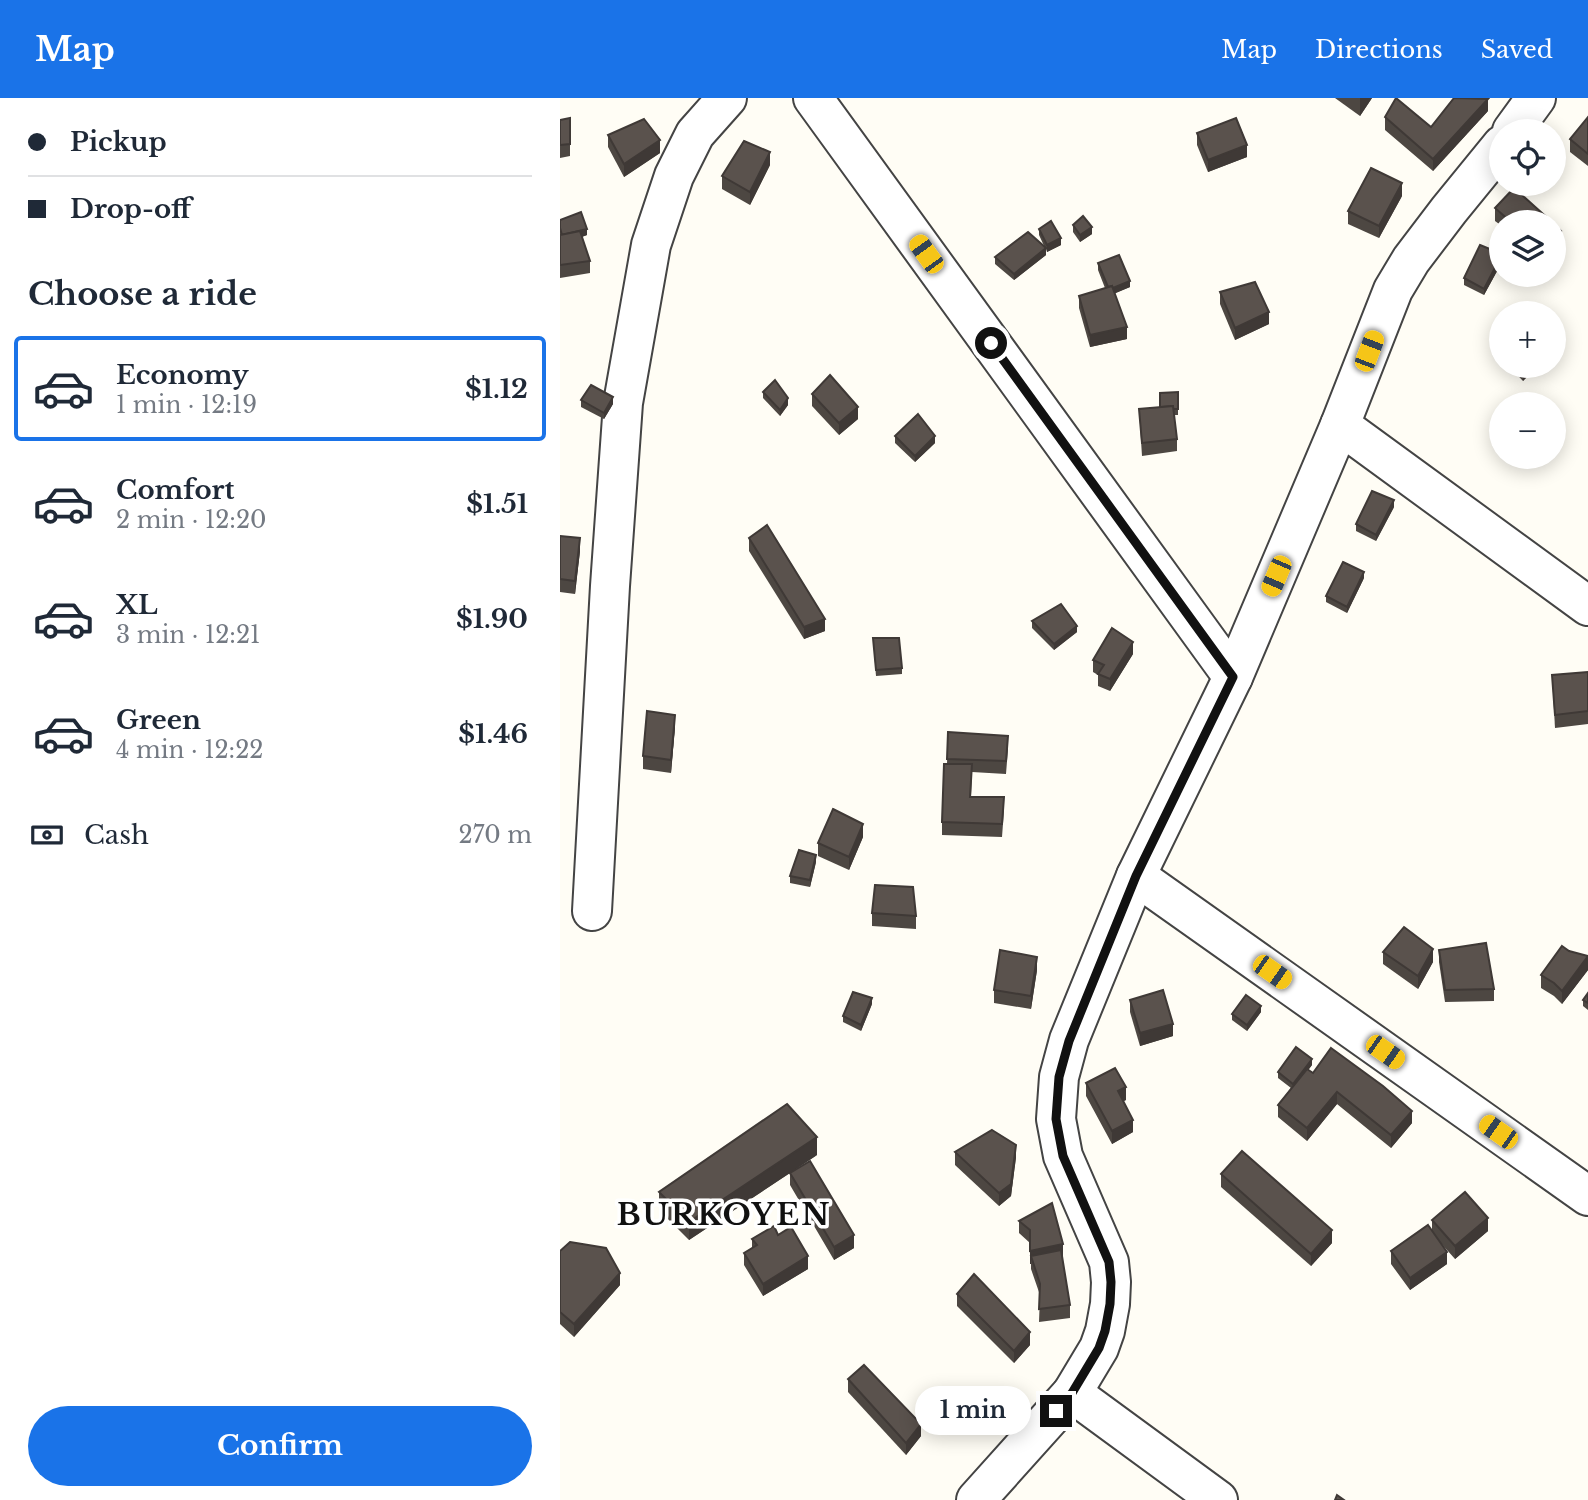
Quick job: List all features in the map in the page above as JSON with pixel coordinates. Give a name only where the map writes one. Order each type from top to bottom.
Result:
[{"type":"street","points":[[592,911],[623,403],[651,245],[674,176],[695,134],[727,98]]},
{"type":"street","points":[[813,98],[1233,677]]},
{"type":"street","points":[[1521,119],[1536,98]]},
{"type":"street","points":[[976,1500],[1072,1393],[1099,1348],[1105,1331],[1110,1304],[1109,1262],[1063,1156],[1056,1119],[1059,1077],[1069,1041],[1136,876],[1233,677],[1340,425],[1393,290],[1418,250],[1489,161]]},
{"type":"street","points":[[1340,425],[1588,606]]},
{"type":"street","points":[[1136,876],[1588,1196]]},
{"type":"street","points":[[1072,1393],[1218,1500]]},
{"type":"building","points":[[1396,98],[1431,127],[1454,98],[1488,99],[1433,159],[1385,117]]},
{"type":"building","points":[[1588,117],[1588,154],[1570,139]]},
{"type":"building","points":[[570,118],[570,144],[560,145],[560,120]]},
{"type":"building","points":[[1236,118],[1247,145],[1208,160],[1197,133]]},
{"type":"building","points":[[644,119],[660,140],[624,164],[608,135]]},
{"type":"building","points":[[744,141],[770,152],[750,192],[722,176]]},
{"type":"building","points":[[1371,168],[1402,183],[1379,226],[1348,211]]},
{"type":"building","points":[[1506,196],[1523,196],[1539,210],[1497,210],[1495,208]]},
{"type":"building","points":[[581,212],[587,229],[562,235],[560,220]]},
{"type":"building","points":[[1083,216],[1092,227],[1080,235],[1073,225]]},
{"type":"building","points":[[1051,221],[1061,238],[1047,245],[1039,229]]},
{"type":"building","points":[[580,231],[590,261],[560,265],[560,235]]},
{"type":"building","points":[[1028,232],[1046,248],[1014,274],[995,257]]},
{"type":"building","points":[[1480,245],[1489,249],[1489,279],[1484,289],[1464,278]]},
{"type":"building","points":[[1119,255],[1130,281],[1113,288],[1108,287],[1098,263]]},
{"type":"building","points":[[1255,282],[1269,312],[1235,328],[1220,292]]},
{"type":"building","points":[[1112,286],[1127,327],[1090,335],[1079,296]]},
{"type":"building","points":[[830,375],[858,407],[839,423],[812,394]]},
{"type":"building","points":[[775,380],[788,398],[780,410],[763,392]]},
{"type":"building","points":[[591,385],[613,397],[604,413],[581,400]]},
{"type":"building","points":[[1178,392],[1178,409],[1173,409],[1173,406],[1160,407],[1160,393]]},
{"type":"building","points":[[1173,406],[1177,439],[1142,443],[1139,409]]},
{"type":"building","points":[[918,414],[935,436],[915,456],[895,436]]},
{"type":"building","points":[[1372,491],[1394,500],[1376,535],[1356,524]]},
{"type":"building","points":[[767,525],[825,619],[804,627],[749,538]]},
{"type":"building","points":[[560,536],[580,538],[575,581],[560,579]]},
{"type":"building","points":[[1343,562],[1364,572],[1347,607],[1326,596]]},
{"type":"building","points":[[1061,604],[1077,626],[1054,644],[1032,621]]},
{"type":"building","points":[[1112,628],[1133,642],[1110,679],[1098,674],[1104,665],[1093,660]]},
{"type":"building","points":[[873,638],[899,638],[902,668],[876,670]]},
{"type":"building","points":[[1588,672],[1588,711],[1555,715],[1552,675]]},
{"type":"building","points":[[647,711],[675,715],[671,760],[643,756]]},
{"type":"building","points":[[948,732],[1008,736],[1006,761],[947,759]]},
{"type":"building","points":[[944,764],[972,764],[970,797],[1004,797],[1002,824],[942,822]]},
{"type":"building","points":[[833,809],[863,824],[849,857],[818,843]]},
{"type":"building","points":[[799,850],[816,855],[810,880],[790,876]]},
{"type":"building","points":[[875,885],[913,887],[916,916],[872,913]]},
{"type":"building","points":[[1404,927],[1433,949],[1418,976],[1383,952]]},
{"type":"building","points":[[1486,943],[1494,989],[1445,990],[1439,950]]},
{"type":"building","points":[[1562,946],[1569,951],[1588,956],[1562,991],[1541,975]]},
{"type":"building","points":[[1000,950],[1037,957],[1031,996],[994,990]]},
{"type":"building","points":[[1163,990],[1173,1024],[1140,1033],[1130,1000]]},
{"type":"building","points":[[853,992],[872,998],[861,1025],[843,1016]]},
{"type":"building","points":[[1246,995],[1261,1006],[1247,1025],[1232,1014]]},
{"type":"building","points":[[1296,1047],[1312,1059],[1293,1084],[1278,1072]]},
{"type":"building","points":[[1331,1048],[1412,1111],[1391,1135],[1337,1092],[1307,1128],[1278,1105],[1307,1069],[1313,1073]]},
{"type":"building","points":[[1115,1068],[1126,1087],[1118,1091],[1133,1120],[1112,1131],[1086,1083]]},
{"type":"building","points":[[787,1104],[817,1137],[689,1222],[659,1192]]},
{"type":"building","points":[[992,1130],[1016,1145],[1011,1184],[999,1193],[955,1152]]},
{"type":"building","points":[[1242,1151],[1332,1230],[1311,1254],[1221,1174]]},
{"type":"building","points":[[810,1161],[854,1235],[834,1247],[790,1173]]},
{"type":"building","points":[[1465,1192],[1488,1218],[1455,1246],[1432,1220]]},
{"type":"building","points":[[1052,1203],[1063,1244],[1030,1251],[1030,1230],[1019,1221]]},
{"type":"building","points":[[1428,1225],[1447,1252],[1410,1278],[1391,1251]]},
{"type":"building","points":[[774,1226],[778,1235],[791,1227],[808,1256],[763,1284],[744,1253],[757,1245],[752,1239]]},
{"type":"building","points":[[570,1242],[606,1248],[620,1273],[574,1324],[560,1312],[560,1251]]},
{"type":"building","points":[[1061,1250],[1070,1305],[1039,1309],[1040,1284],[1031,1256]]},
{"type":"building","points":[[974,1274],[1030,1332],[1014,1351],[957,1294]]},
{"type":"building","points":[[864,1365],[921,1424],[906,1443],[848,1379]]},
{"type":"district","name":"BURKOYEN","points":[[724,1214]]},
{"type":"route","points":[[991,343],[1233,677],[1136,876],[1069,1041],[1059,1077],[1056,1119],[1063,1156],[1109,1262],[1111,1282],[1110,1304],[1099,1348],[1072,1393],[1056,1411]]}]
